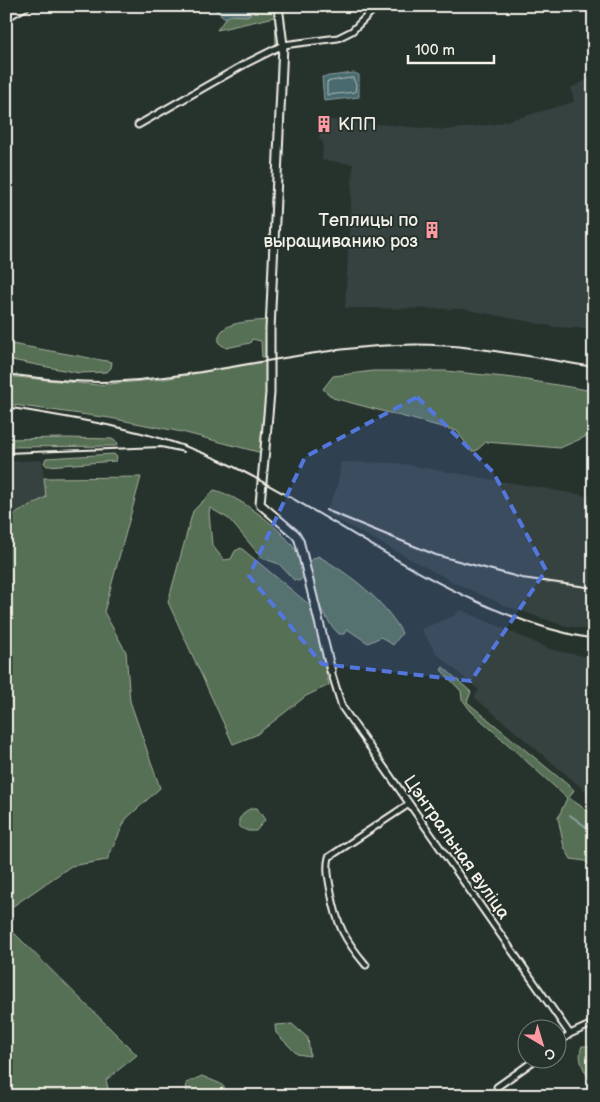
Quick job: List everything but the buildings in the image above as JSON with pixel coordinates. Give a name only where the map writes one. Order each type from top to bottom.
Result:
[{"type":"street","points":[[6,18],[27,6]]},
{"type":"street","points":[[278,6],[283,45],[270,330],[270,393],[260,504],[296,535],[299,540],[331,671]]},
{"type":"street","points":[[138,125],[245,64],[283,45],[338,38],[352,31],[376,6]]},
{"type":"street","name":"Цэнтральная вуліца","points":[[331,671],[342,708],[570,1034]]},
{"type":"street","points":[[366,964],[355,952],[336,921],[327,870],[328,857],[409,804]]},
{"type":"street","points":[[570,1034],[594,1023]]},
{"type":"street","points":[[497,1088],[521,1070]]},
{"type":"highlighted area","points":[[417,397],[493,472],[546,570],[471,681],[322,664],[249,576],[305,457]]},
{"type":"shaded area","points":[[594,76],[594,329],[556,327],[464,309],[345,308],[353,164],[322,160],[323,141],[319,140],[321,119],[445,130],[496,124],[574,102],[571,88]]},
{"type":"shaded area","points":[[42,460],[46,497],[6,519],[6,462]]},
{"type":"shaded area","points":[[341,462],[397,463],[594,497],[594,631],[562,625],[506,606],[457,584],[325,513],[337,488]]},
{"type":"shaded area","points":[[459,609],[552,650],[594,658],[594,798],[474,697],[479,690],[437,654],[421,629],[456,615]]},
{"type":"green space","points":[[254,6],[273,6],[277,21],[278,45],[276,46],[275,17],[217,30],[228,15],[247,16],[252,13]]},
{"type":"green space","points":[[267,320],[268,357],[262,357],[261,341],[252,339],[250,343],[226,348],[219,343],[219,335],[229,326]]},
{"type":"green space","points":[[6,343],[112,362],[111,368],[107,372],[79,373],[6,359]]},
{"type":"green space","points":[[268,361],[262,453],[182,432],[110,418],[6,404],[6,376],[98,385],[164,379]]},
{"type":"green space","points":[[373,371],[446,371],[514,378],[594,391],[594,433],[560,448],[486,442],[476,451],[471,451],[457,431],[333,398],[323,389],[333,376]]},
{"type":"green space","points":[[6,439],[112,439],[118,443],[116,446],[6,447]]},
{"type":"green space","points":[[114,454],[117,457],[116,461],[47,466],[44,463],[46,458]]},
{"type":"green space","points":[[141,477],[104,612],[126,652],[130,701],[160,788],[126,819],[107,860],[71,866],[6,911],[6,519],[46,497],[44,478]]},
{"type":"green space","points":[[214,490],[236,499],[261,516],[293,546],[301,563],[304,577],[299,581],[294,580],[279,564],[262,558],[229,519],[210,508],[212,545],[224,560],[231,559],[235,551],[241,548],[311,606],[329,685],[306,696],[256,735],[233,744],[168,602],[193,511]]},
{"type":"green space","points":[[318,556],[366,589],[386,610],[402,633],[393,645],[381,637],[368,643],[347,629],[344,634],[339,634],[332,626],[318,601],[308,562]]},
{"type":"green space","points":[[443,667],[471,692],[467,702],[574,790],[569,798],[594,815],[594,869],[585,861],[571,859],[564,847],[558,818],[567,798],[471,711],[462,699],[461,691],[441,670]]},
{"type":"green space","points":[[257,808],[265,820],[256,831],[248,831],[239,827],[239,819],[246,811]]},
{"type":"green space","points":[[6,925],[137,1055],[106,1080],[110,1096],[6,1096]]},
{"type":"green space","points":[[292,1024],[308,1038],[310,1056],[297,1054],[276,1033],[275,1025]]},
{"type":"green space","points":[[582,1046],[589,1046],[594,1051],[594,1086],[581,1062],[580,1051]]},
{"type":"green space","points":[[202,1076],[221,1084],[229,1093],[229,1096],[187,1096],[186,1083]]},
{"type":"water","points":[[215,6],[254,6],[252,13],[231,15],[225,18],[215,10]]},
{"type":"water","points":[[354,73],[359,75],[359,97],[324,101],[322,77]]},
{"type":"waterway","points":[[570,815],[594,833]]},
{"type":"railway","points":[[6,374],[79,381],[124,381],[193,373],[329,351],[398,345],[472,348],[594,367]]},
{"type":"railway","points":[[6,407],[147,434],[201,452],[273,487],[405,565],[450,589],[496,610],[544,627],[594,639]]},
{"type":"railway","points":[[6,453],[161,447],[184,452]]},
{"type":"railway","points":[[326,510],[436,555],[522,578],[594,588]]},
{"type":"place","name":"КПП","points":[[324,124]]},
{"type":"place","name":"Теплицы по выращиванию роз","points":[[432,230]]}]
